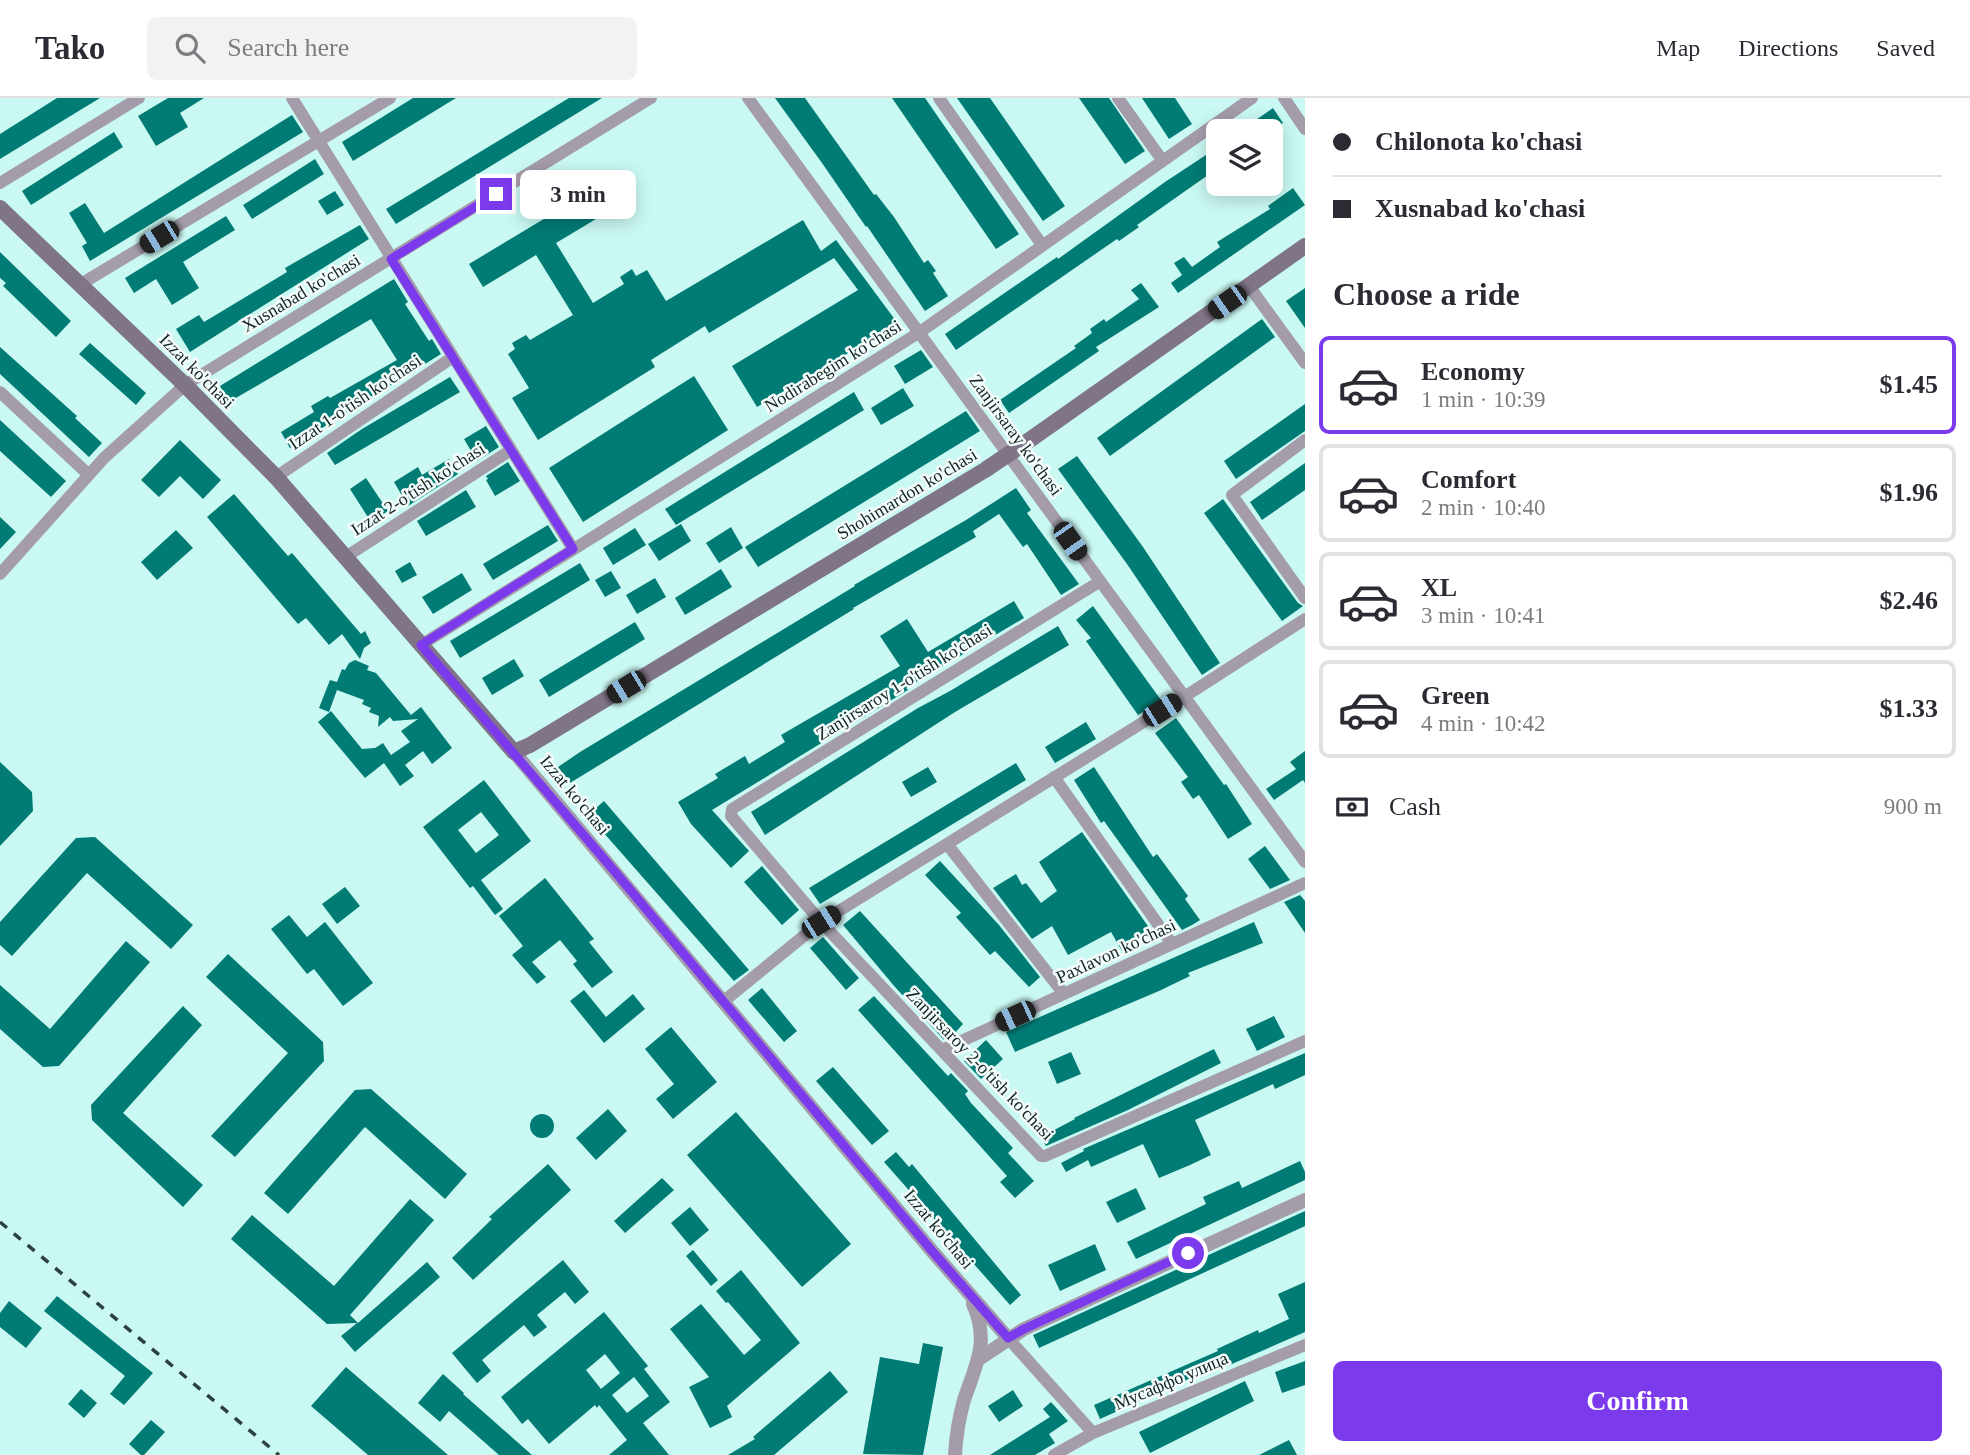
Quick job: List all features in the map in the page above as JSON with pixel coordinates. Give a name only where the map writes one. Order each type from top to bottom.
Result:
[{"type":"main road","name":"Izzat ko'chasi","points":[[0,208],[185,385],[276,477],[514,752]]},
{"type":"main road","name":"Shohimardon ko'chasi","points":[[514,752],[530,745],[1009,454],[1305,246]]},
{"type":"street","points":[[0,183],[139,98]]},
{"type":"street","points":[[292,98],[573,549]]},
{"type":"street","points":[[81,284],[390,98]]},
{"type":"street","name":"Xusnabad ko'chasi","points":[[1,569],[104,458],[185,385],[651,98]]},
{"type":"street","name":"Zanjirsaray ko'chasi","points":[[748,98],[1305,862]]},
{"type":"street","points":[[939,98],[1042,245]]},
{"type":"street","points":[[1118,98],[1162,160]]},
{"type":"street","name":"Nodirabegim ko'chasi","points":[[421,645],[920,332],[1252,98]]},
{"type":"street","points":[[1284,98],[1305,129]]},
{"type":"street","points":[[1249,286],[1305,363]]},
{"type":"street","name":"Izzat 1-o'tish ko'chasi","points":[[276,477],[453,357]]},
{"type":"street","points":[[0,392],[89,475]]},
{"type":"street","points":[[1305,440],[1232,495],[1305,598]]},
{"type":"street","name":"Izzat 2-o'tish ko'chasi","points":[[344,558],[511,450]]},
{"type":"street","name":"Zanjirsaroy 1-o'tish ko'chasi","points":[[730,813],[732,809],[1099,582]]},
{"type":"street","points":[[724,1001],[821,922],[1305,619]]},
{"type":"street","name":"Izzat ko'chasi","points":[[514,752],[963,1287],[1093,1433]]},
{"type":"street","points":[[1054,777],[1172,944]]},
{"type":"street","name":"Zanjirsaroy 2-o'tish ko'chasi","points":[[730,813],[821,922],[1041,1156],[1305,1041]]},
{"type":"street","points":[[947,844],[1064,994]]},
{"type":"street","name":"Paxlavon ko'chasi","points":[[942,1050],[1305,883]]},
{"type":"street","points":[[979,1359],[1024,1329],[1305,1200]]},
{"type":"street","points":[[955,1455],[960,1415],[979,1359],[982,1341],[981,1325],[963,1287]]},
{"type":"street","name":"Мусаффо улица","points":[[1054,1455],[1093,1433],[1305,1345]]},
{"type":"building","points":[[57,98],[100,98],[0,159],[0,134]]},
{"type":"building","points":[[168,98],[204,98],[180,113],[188,127],[156,146],[138,116]]},
{"type":"building","points":[[413,98],[456,98],[353,161],[342,142]]},
{"type":"building","points":[[569,98],[602,98],[396,224],[386,209]]},
{"type":"building","points":[[775,98],[805,98],[874,195],[876,194],[894,217],[924,263],[928,260],[936,271],[933,273],[948,296],[925,311]]},
{"type":"building","points":[[892,98],[925,98],[1019,234],[996,249]]},
{"type":"building","points":[[957,98],[990,98],[1065,206],[1043,221]]},
{"type":"building","points":[[1079,98],[1109,98],[1145,151],[1125,164]]},
{"type":"building","points":[[1142,98],[1175,98],[1192,124],[1169,139]]},
{"type":"building","points":[[1273,108],[1280,119],[1257,119]]},
{"type":"building","points":[[292,115],[303,132],[90,261],[82,246],[87,243],[69,213],[85,203],[104,233]]},
{"type":"building","points":[[114,132],[123,147],[31,205],[22,191]]},
{"type":"building","points":[[1206,155],[1206,176],[1137,225],[1139,227],[1119,241],[1117,239],[956,350],[945,334],[1057,257],[1058,259]]},
{"type":"building","points":[[315,159],[324,174],[252,219],[243,205]]},
{"type":"building","points":[[1293,188],[1305,205],[1178,293],[1171,283],[1182,275],[1174,263],[1184,257],[1192,267],[1220,247],[1217,242],[1270,209],[1268,206]]},
{"type":"building","points":[[335,191],[344,205],[327,215],[318,201]]},
{"type":"building","points":[[587,193],[601,216],[556,243],[593,303],[624,284],[620,277],[632,269],[636,276],[647,270],[666,301],[803,220],[821,251],[836,240],[899,325],[757,407],[732,366],[858,290],[834,258],[709,333],[705,326],[651,360],[655,367],[538,440],[512,398],[529,388],[508,354],[515,349],[512,343],[526,335],[530,340],[573,315],[536,255],[483,287],[469,264]]},
{"type":"building","points":[[226,216],[235,230],[183,262],[199,288],[172,305],[156,279],[134,293],[125,278]]},
{"type":"building","points":[[360,225],[369,239],[190,352],[176,329],[199,315],[204,322],[287,272],[285,268]]},
{"type":"building","points":[[0,252],[71,321],[56,337],[3,286],[6,283],[0,278]]},
{"type":"building","points":[[394,279],[408,302],[405,304],[429,341],[432,339],[441,354],[290,448],[281,432],[314,412],[311,406],[397,360],[371,319],[229,402],[220,386]]},
{"type":"building","points":[[1141,283],[1159,307],[1096,347],[1099,351],[1009,413],[1000,400],[1076,348],[1074,346],[1092,333],[1090,329],[1104,319],[1106,322],[1139,299],[1131,290]]},
{"type":"building","points":[[1305,288],[1305,328],[1286,301]]},
{"type":"building","points":[[1262,319],[1275,337],[1110,456],[1097,438]]},
{"type":"building","points":[[90,343],[146,393],[136,405],[79,354]]},
{"type":"building","points":[[0,347],[77,416],[75,418],[102,443],[89,457],[0,374]]},
{"type":"building","points":[[921,350],[933,367],[905,384],[894,366]]},
{"type":"building","points":[[694,376],[728,430],[583,522],[549,468]]},
{"type":"building","points":[[450,377],[460,392],[335,465],[327,453]]},
{"type":"building","points":[[903,388],[914,406],[881,425],[871,408]]},
{"type":"building","points":[[854,392],[864,410],[676,525],[665,509]]},
{"type":"building","points":[[1305,404],[1305,431],[1236,479],[1224,461]]},
{"type":"building","points":[[966,411],[980,431],[758,567],[745,547]]},
{"type":"building","points":[[0,420],[66,481],[51,497],[0,451]]},
{"type":"building","points":[[486,426],[499,447],[477,461],[464,439]]},
{"type":"building","points":[[180,440],[221,480],[203,499],[180,476],[159,497],[141,480]]},
{"type":"building","points":[[1077,456],[1143,547],[1220,663],[1202,675],[1127,564],[1058,469]]},
{"type":"building","points":[[449,459],[458,474],[408,506],[394,482],[418,467],[422,475]]},
{"type":"building","points":[[508,462],[520,481],[495,496],[486,476]]},
{"type":"building","points":[[1305,463],[1305,490],[1262,520],[1250,502]]},
{"type":"building","points":[[366,478],[388,511],[371,522],[350,489]]},
{"type":"building","points":[[1016,488],[1031,510],[1027,513],[1079,584],[1061,595],[1027,544],[1023,547],[999,514],[973,531],[976,537],[853,608],[570,783],[558,767],[854,585]]},
{"type":"building","points":[[466,490],[476,507],[426,536],[417,521]]},
{"type":"building","points":[[234,494],[288,556],[292,553],[361,634],[365,631],[371,643],[364,648],[360,659],[342,634],[329,645],[306,618],[298,624],[207,517]]},
{"type":"building","points":[[1223,499],[1298,603],[1303,606],[1282,621],[1204,513]]},
{"type":"building","points":[[0,517],[16,532],[0,549]]},
{"type":"building","points":[[681,524],[691,541],[659,561],[648,544]]},
{"type":"building","points":[[548,525],[558,541],[493,580],[483,564]]},
{"type":"building","points":[[731,527],[743,548],[719,563],[706,543]]},
{"type":"building","points":[[635,528],[646,545],[613,565],[603,548]]},
{"type":"building","points":[[176,530],[193,548],[157,580],[141,562]]},
{"type":"building","points":[[410,562],[417,575],[402,583],[395,571]]},
{"type":"building","points":[[580,563],[590,580],[460,658],[450,641]]},
{"type":"building","points":[[721,569],[732,587],[685,615],[675,598]]},
{"type":"building","points":[[611,571],[621,588],[605,597],[595,580]]},
{"type":"building","points":[[462,573],[472,590],[433,614],[422,597]]},
{"type":"building","points":[[655,578],[666,597],[637,614],[626,595]]},
{"type":"building","points":[[1014,601],[1024,618],[906,688],[908,690],[712,810],[749,851],[731,868],[691,824],[678,802],[718,778],[715,774],[745,756],[749,764],[785,742],[781,735],[900,666],[880,636],[907,619],[928,652]]},
{"type":"building","points":[[1093,606],[1161,700],[1138,715],[1086,641],[1091,638],[1076,620]]},
{"type":"building","points":[[635,622],[645,639],[549,697],[539,680]]},
{"type":"building","points":[[1058,626],[1069,645],[955,712],[765,835],[751,812],[918,708]]},
{"type":"building","points":[[514,659],[524,676],[492,695],[482,678]]},
{"type":"building","points":[[355,660],[369,666],[367,670],[376,673],[411,715],[421,707],[452,748],[432,764],[423,751],[405,765],[414,776],[400,786],[384,763],[365,778],[318,722],[331,711],[362,749],[375,748],[383,743],[391,755],[410,742],[401,731],[418,719],[393,721],[390,717],[378,727],[379,716],[369,712],[371,708],[362,704],[364,700],[337,690],[329,712],[319,708],[330,680],[337,682],[342,669],[345,670],[349,663]]},
{"type":"building","points":[[1176,718],[1224,785],[1226,784],[1252,824],[1228,839],[1199,795],[1193,799],[1181,782],[1188,777],[1155,733]]},
{"type":"building","points":[[1086,722],[1096,739],[1055,763],[1045,747]]},
{"type":"building","points":[[1305,751],[1305,783],[1303,780],[1274,800],[1266,789],[1296,769],[1290,762]]},
{"type":"building","points":[[0,762],[32,792],[33,811],[0,846]]},
{"type":"building","points":[[1016,763],[1026,780],[820,904],[809,888]]},
{"type":"building","points":[[928,767],[937,782],[911,797],[902,782]]},
{"type":"building","points":[[1094,767],[1153,857],[1157,854],[1188,896],[1185,899],[1200,920],[1182,930],[1104,821],[1101,823],[1074,780]]},
{"type":"building","points":[[484,780],[531,841],[481,880],[503,909],[495,915],[473,886],[470,888],[423,827]],"holes":[[[481,812],[499,835],[476,853],[458,830]]]},
{"type":"building","points":[[604,801],[749,970],[734,981],[588,815]]},
{"type":"building","points":[[1082,832],[1150,929],[1131,941],[1134,945],[1122,951],[1111,932],[1068,955],[1052,926],[1032,939],[993,888],[1016,874],[1022,885],[1026,883],[1041,903],[1057,891],[1039,862]]},
{"type":"building","points":[[95,837],[193,925],[171,949],[87,873],[12,956],[0,945],[0,922],[76,838]]},
{"type":"building","points":[[1265,846],[1290,880],[1270,889],[1248,859]]},
{"type":"building","points":[[940,861],[999,925],[1040,977],[1029,987],[995,951],[990,955],[956,917],[961,913],[925,875]]},
{"type":"building","points":[[762,866],[799,910],[782,925],[744,882]]},
{"type":"building","points":[[545,878],[594,939],[589,942],[613,972],[592,988],[573,964],[577,961],[560,940],[532,962],[546,977],[537,984],[512,955],[523,946],[499,916]]},
{"type":"building","points":[[345,887],[360,906],[337,924],[322,904]]},
{"type":"building","points":[[1300,895],[1305,901],[1305,933],[1284,902]]},
{"type":"building","points":[[860,911],[963,1024],[952,1036],[944,1040],[843,925]]},
{"type":"building","points":[[289,915],[307,937],[325,922],[373,983],[343,1006],[314,969],[307,974],[271,929]]},
{"type":"building","points":[[1254,922],[1263,943],[1188,973],[1190,976],[1159,991],[1015,1052],[1006,1032]]},
{"type":"building","points":[[823,937],[859,978],[846,990],[810,948]]},
{"type":"building","points":[[126,941],[150,962],[59,1066],[43,1067],[0,1029],[0,985],[50,1029]]},
{"type":"building","points":[[228,954],[323,1042],[324,1061],[235,1157],[211,1136],[288,1053],[206,977]]},
{"type":"building","points":[[762,988],[797,1031],[784,1042],[748,1000]]},
{"type":"building","points":[[584,990],[606,1017],[633,994],[645,1009],[604,1043],[570,1001]]},
{"type":"building","points":[[874,996],[948,1076],[951,1073],[968,1091],[965,1094],[971,1103],[1013,1148],[1008,1153],[1034,1181],[1015,1198],[1000,1182],[1007,1176],[858,1010]]},
{"type":"building","points":[[183,1006],[202,1025],[123,1113],[203,1185],[183,1207],[92,1120],[91,1105]]},
{"type":"building","points":[[1274,1016],[1285,1037],[1257,1051],[1246,1029]]},
{"type":"building","points":[[671,1027],[717,1082],[673,1119],[656,1099],[674,1084],[645,1049]]},
{"type":"building","points":[[986,1040],[1003,1059],[981,1079],[964,1061]]},
{"type":"building","points":[[1214,1049],[1221,1063],[1128,1110],[1046,1146],[1041,1137],[1074,1118]]},
{"type":"building","points":[[1071,1052],[1081,1074],[1057,1084],[1048,1062]]},
{"type":"building","points":[[1305,1053],[1305,1075],[1275,1089],[1273,1084],[1195,1120],[1211,1155],[1190,1165],[1159,1178],[1143,1144],[1091,1167],[1088,1160],[1066,1172],[1061,1163],[1084,1151],[1083,1149]]},
{"type":"building","points":[[833,1067],[889,1131],[872,1145],[816,1081]]},
{"type":"building","points":[[371,1089],[467,1174],[445,1199],[365,1127],[288,1214],[264,1193],[355,1090]]},
{"type":"building","points":[[608,1109],[627,1131],[596,1160],[576,1138]]},
{"type":"building","points":[[736,1112],[851,1244],[802,1287],[687,1155]]},
{"type":"building","points":[[542,1114],[553,1121],[554,1126],[547,1137],[542,1138],[531,1131],[530,1126],[537,1115]]},
{"type":"building","points":[[896,1152],[909,1167],[912,1164],[1021,1295],[1010,1305],[884,1162]]},
{"type":"building","points":[[1300,1161],[1305,1180],[1136,1259],[1127,1242],[1206,1204],[1203,1197],[1239,1181],[1242,1188]]},
{"type":"building","points":[[548,1164],[571,1190],[473,1280],[452,1258],[492,1219],[489,1217]]},
{"type":"building","points":[[662,1178],[674,1190],[625,1233],[614,1221]]},
{"type":"building","points":[[1136,1188],[1146,1209],[1117,1223],[1106,1202]]},
{"type":"building","points":[[410,1199],[434,1220],[350,1315],[358,1323],[427,1262],[440,1277],[355,1352],[341,1336],[357,1323],[327,1324],[231,1239],[252,1215],[334,1286]]},
{"type":"building","points":[[690,1207],[709,1230],[690,1246],[671,1223]]},
{"type":"building","points":[[1305,1211],[1305,1226],[1039,1348],[1033,1335]]},
{"type":"building","points":[[1095,1244],[1106,1270],[1060,1291],[1048,1265]]},
{"type":"building","points":[[693,1250],[718,1280],[711,1286],[686,1256]]},
{"type":"building","points":[[563,1260],[589,1292],[575,1304],[565,1292],[537,1315],[547,1327],[534,1337],[524,1325],[482,1360],[491,1371],[477,1383],[452,1353]]},
{"type":"building","points":[[741,1270],[800,1343],[727,1406],[732,1417],[710,1428],[689,1387],[709,1377],[670,1329],[701,1304],[744,1355],[761,1340],[716,1291]]},
{"type":"building","points":[[1305,1282],[1305,1332],[1225,1367],[1224,1365],[1192,1380],[1191,1378],[1100,1419],[1094,1405],[1218,1351],[1217,1349],[1258,1330],[1259,1333],[1289,1319],[1278,1294]]},
{"type":"building","points":[[57,1296],[153,1373],[124,1405],[110,1394],[125,1376],[44,1311]]},
{"type":"building","points":[[9,1301],[42,1328],[26,1348],[0,1327],[0,1313]]},
{"type":"building","points":[[604,1312],[648,1366],[644,1369],[670,1402],[643,1423],[669,1455],[609,1455],[627,1440],[599,1405],[597,1408],[595,1405],[549,1444],[528,1419],[522,1424],[501,1397]],"holes":[[[605,1354],[620,1373],[601,1389],[586,1370]],[[634,1377],[649,1396],[627,1413],[612,1395]]]},
{"type":"building","points":[[923,1343],[943,1347],[923,1455],[863,1454],[880,1357],[919,1364]]},
{"type":"building","points":[[1305,1361],[1305,1385],[1282,1393],[1275,1372]]},
{"type":"building","points":[[346,1367],[448,1455],[368,1455],[311,1406]]},
{"type":"building","points":[[830,1371],[848,1392],[774,1455],[728,1455],[755,1439],[753,1437]]},
{"type":"building","points":[[443,1374],[532,1455],[499,1455],[449,1411],[440,1422],[418,1403]]},
{"type":"building","points":[[1245,1381],[1254,1401],[1150,1453],[1139,1432]]},
{"type":"building","points":[[81,1389],[97,1403],[84,1418],[68,1404]]},
{"type":"building","points":[[1013,1390],[1023,1406],[999,1422],[988,1406]]},
{"type":"building","points":[[1051,1402],[1068,1421],[1049,1434],[1055,1443],[1035,1455],[990,1455],[1050,1417],[1043,1409]]},
{"type":"building","points":[[151,1420],[165,1432],[141,1455],[129,1444]]},
{"type":"building","points":[[1289,1440],[1297,1455],[1259,1455]]},
{"type":"railway","points":[[0,1222],[279,1455]]},
{"type":"route","points":[[496,194],[391,259],[573,549],[421,645],[1008,1338],[1188,1253]]}]
